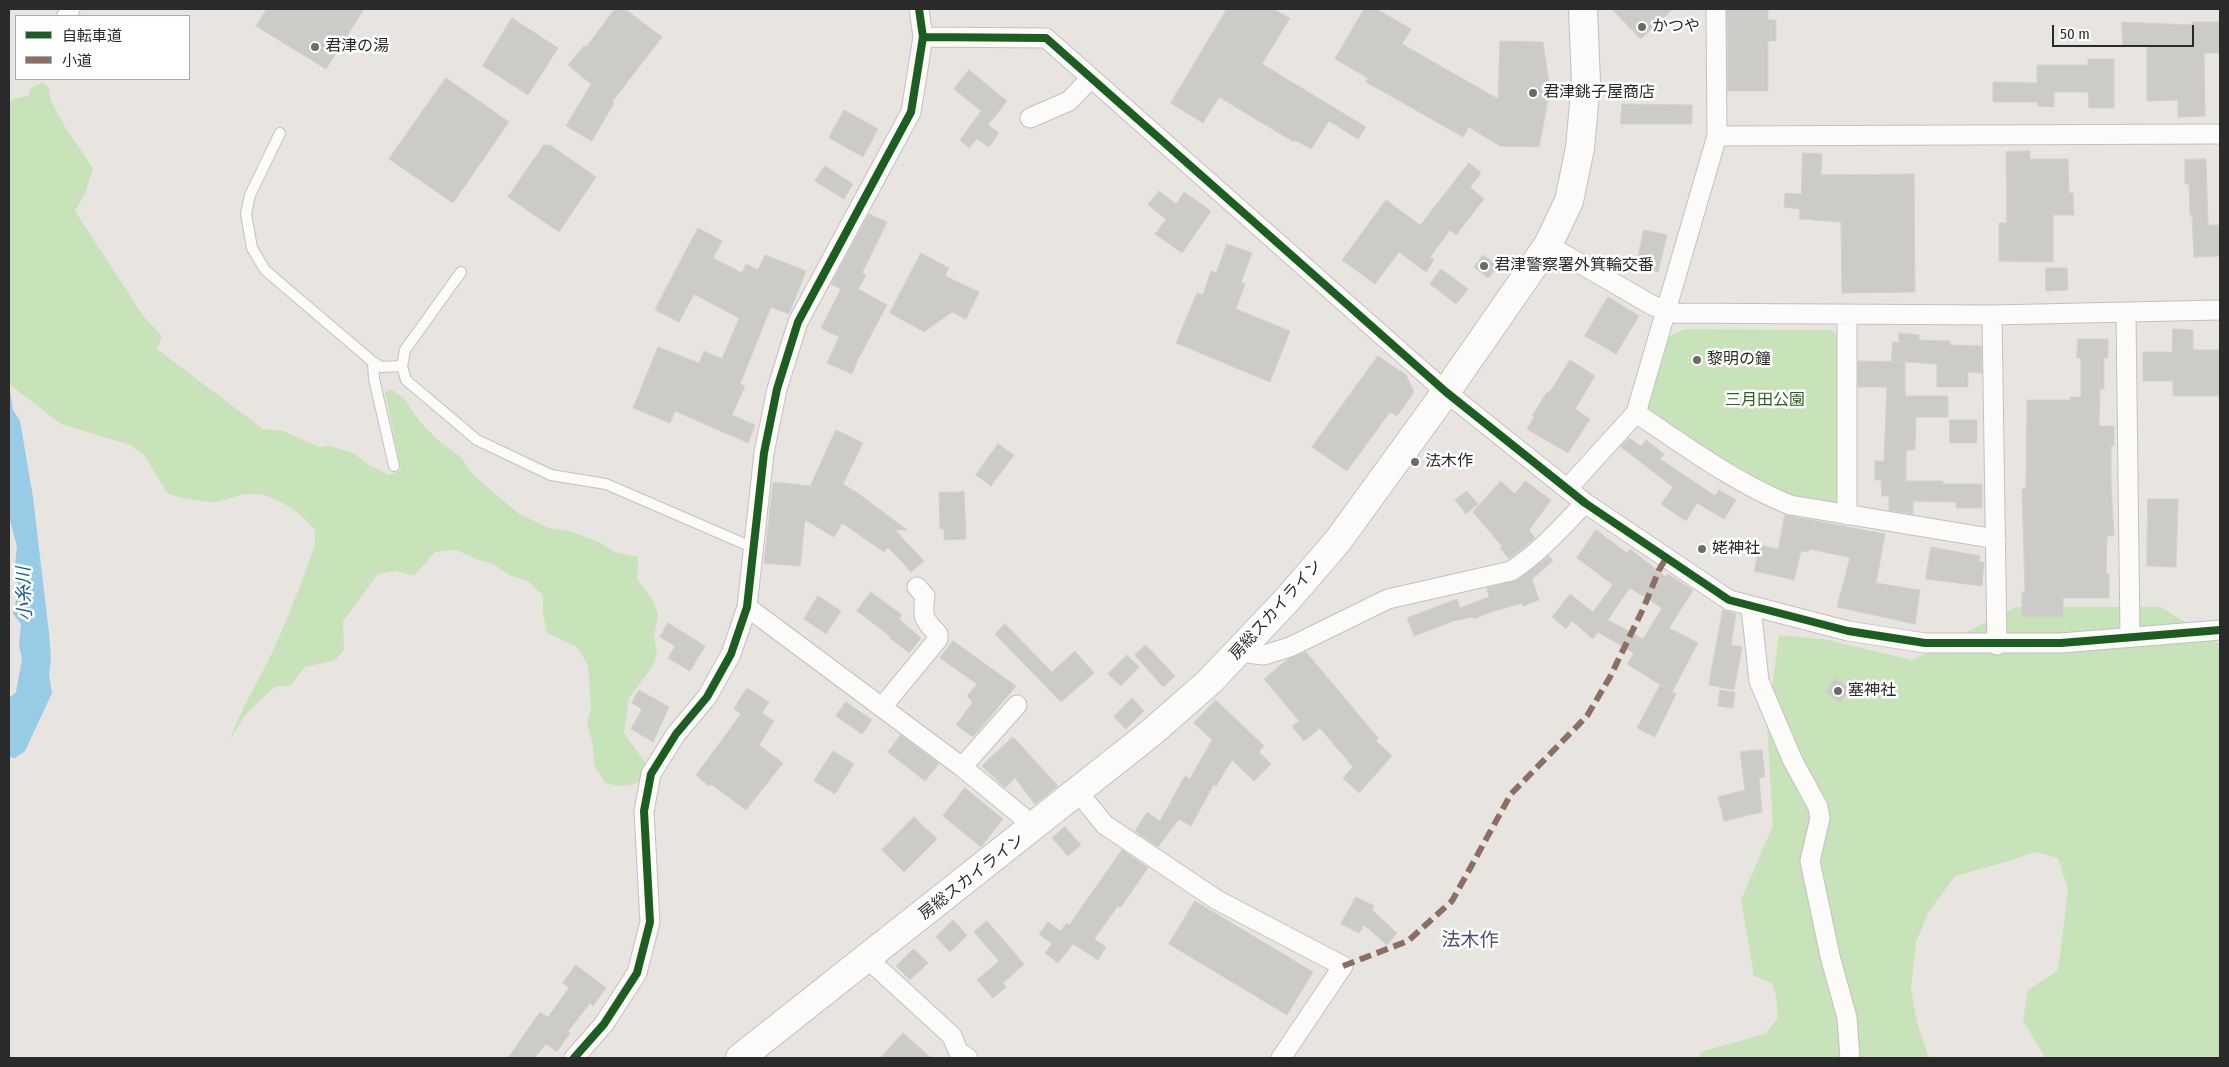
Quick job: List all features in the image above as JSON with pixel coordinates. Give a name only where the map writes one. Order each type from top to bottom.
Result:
[{"type":"main road","name":"房総スカイライン","points":[[740,1058],[1078,792],[1209,682],[1286,602],[1337,542],[1446,392],[1548,245],[1570,201],[1580,148],[1586,82],[1583,9]]},
{"type":"street","points":[[574,1058],[604,1024],[637,973],[650,922],[644,812],[651,774],[676,734],[706,697],[732,654],[747,607],[764,453],[777,389],[798,322],[911,112],[923,37],[919,9]]},
{"type":"street","points":[[1567,489],[1636,413],[1717,136],[1716,9]]},
{"type":"street","points":[[923,37],[1046,38],[1446,392],[1585,503],[1729,600],[1848,631],[1925,643],[1997,645],[2061,643],[2220,630]]},
{"type":"street","points":[[1030,118],[1069,100],[1091,78]]},
{"type":"street","points":[[1717,136],[2220,134]]},
{"type":"street","points":[[1548,245],[1650,304],[1666,311],[1692,314],[2126,314],[2220,310]]},
{"type":"street","points":[[1847,314],[1847,515]]},
{"type":"street","points":[[2126,314],[2130,637]]},
{"type":"street","points":[[1992,315],[1997,645]]},
{"type":"street","points":[[1636,413],[1763,494],[1790,505],[1996,539]]},
{"type":"street","points":[[1238,652],[1264,655],[1290,647],[1388,599],[1511,571],[1549,541],[1585,503]]},
{"type":"street","points":[[882,707],[938,639],[938,634],[926,622],[923,616],[925,596],[917,587]]},
{"type":"street","points":[[747,607],[962,767],[1034,827]]},
{"type":"street","points":[[1751,607],[1759,681],[1792,759],[1818,807],[1820,818],[1810,861],[1830,956],[1847,1018],[1850,1058]]},
{"type":"street","points":[[962,767],[1018,705]]},
{"type":"street","points":[[1078,792],[1105,825],[1218,900],[1343,966],[1281,1058]]},
{"type":"street","points":[[868,959],[952,1036],[958,1051],[968,1058]]},
{"type":"lane","points":[[280,133],[250,195],[246,214],[252,248],[265,270],[373,362],[381,366],[402,366]]},
{"type":"lane","points":[[461,272],[405,350],[402,366],[406,380],[477,440],[550,475],[606,484],[754,548]]},
{"type":"lane","points":[[373,362],[374,380],[394,466]]},
{"type":"green space","points":[[43,82],[49,88],[51,101],[65,127],[93,168],[85,193],[75,211],[144,317],[162,336],[157,349],[263,429],[283,431],[319,447],[330,446],[353,453],[369,465],[389,475],[401,470],[385,392],[391,389],[404,398],[420,422],[440,442],[461,457],[472,474],[519,514],[549,528],[568,531],[597,541],[615,552],[638,557],[637,579],[654,602],[658,616],[654,636],[657,654],[652,667],[629,698],[624,733],[645,762],[644,774],[636,784],[620,786],[605,783],[594,765],[593,745],[587,722],[591,709],[588,665],[577,647],[547,633],[543,613],[543,596],[528,581],[509,575],[492,563],[479,560],[456,550],[435,552],[414,576],[396,571],[378,574],[343,621],[344,649],[336,660],[305,667],[291,685],[275,687],[245,715],[230,740],[293,604],[315,545],[315,530],[302,516],[286,504],[267,496],[248,494],[214,502],[196,501],[168,494],[144,455],[130,445],[61,424],[9,384],[9,104],[11,100],[29,95],[31,88]]},
{"type":"green space","name":"三月田公園","points":[[1685,329],[1832,330],[1838,338],[1840,496],[1833,506],[1777,493],[1652,419],[1646,410],[1668,337]]},
{"type":"green space","points":[[2016,607],[2161,607],[2220,644],[2220,1058],[2045,1058],[2023,1020],[2028,990],[2058,970],[2068,890],[2058,858],[2035,852],[1955,876],[1928,913],[1916,942],[1911,988],[1917,1022],[1929,1058],[1700,1058],[1700,1052],[1765,1034],[1778,1018],[1776,996],[1772,983],[1754,976],[1741,900],[1773,825],[1767,724],[1779,635],[1823,639],[1912,660]]},
{"type":"water","name":"小糸川","points":[[9,384],[13,410],[20,421],[33,497],[49,633],[51,659],[49,675],[52,693],[25,751],[15,758],[9,757],[9,698],[16,692],[22,659],[19,645],[21,624],[13,614],[19,588],[14,572],[17,547],[9,516]]},
{"type":"building","name":"君津の湯","points":[[267,9],[364,9],[326,69],[256,26]]},
{"type":"building","points":[[615,9],[625,9],[662,37],[612,102],[614,103],[592,141],[566,126],[591,84],[568,65],[584,46],[586,47]]},
{"type":"building","points":[[1227,9],[1273,9],[1290,18],[1262,64],[1366,127],[1358,139],[1329,121],[1311,149],[1295,140],[1294,142],[1219,97],[1203,123],[1171,103]]},
{"type":"building","points":[[1364,9],[1376,9],[1411,29],[1402,44],[1498,99],[1500,41],[1543,42],[1550,90],[1539,147],[1500,146],[1469,127],[1463,137],[1366,82],[1368,78],[1335,59]]},
{"type":"building","name":"かつや","points":[[1612,9],[1673,9],[1641,39]]},
{"type":"building","points":[[1727,9],[1768,9],[1768,20],[1776,20],[1776,41],[1768,41],[1768,91],[1728,91]]},
{"type":"building","points":[[512,18],[558,48],[528,95],[483,66]]},
{"type":"building","points":[[2122,22],[2192,25],[2192,22],[2220,22],[2220,53],[2204,53],[2205,116],[2178,117],[2178,100],[2147,101],[2147,46],[2123,46]]},
{"type":"building","points":[[2088,59],[2114,59],[2114,108],[2089,108],[2088,92],[2054,92],[2054,107],[2038,106],[2038,102],[1993,102],[1993,82],[2037,83],[2037,65],[2088,65]]},
{"type":"building","points":[[969,70],[1007,101],[988,125],[999,133],[989,147],[977,139],[969,148],[960,140],[981,111],[954,89]]},
{"type":"building","points":[[446,78],[509,122],[453,203],[389,159]]},
{"type":"building","points":[[1622,104],[1692,105],[1692,124],[1621,124]]},
{"type":"building","points":[[844,110],[878,129],[863,157],[829,138]]},
{"type":"building","points":[[544,145],[550,145],[596,177],[559,232],[508,197]]},
{"type":"building","points":[[2030,151],[2030,159],[2068,159],[2069,193],[2073,193],[2074,215],[2053,215],[2053,262],[1999,261],[1999,223],[2007,223],[2006,152]]},
{"type":"building","points":[[1803,153],[1822,154],[1821,175],[1914,174],[1915,292],[1842,293],[1841,222],[1799,219],[1800,209],[1784,207],[1785,193],[1801,194]]},
{"type":"building","points":[[2206,159],[2208,225],[2220,225],[2220,256],[2194,257],[2189,184],[2185,184],[2185,160]]},
{"type":"building","points":[[1469,163],[1481,173],[1470,187],[1484,199],[1456,235],[1450,230],[1430,257],[1434,260],[1426,272],[1399,252],[1375,284],[1342,260],[1386,200],[1420,225]]},
{"type":"building","points":[[825,166],[853,184],[844,199],[815,181]]},
{"type":"building","points":[[1159,191],[1176,204],[1184,192],[1211,211],[1182,253],[1155,234],[1166,219],[1148,205]]},
{"type":"building","points":[[869,214],[887,222],[862,273],[866,275],[858,289],[887,305],[852,374],[827,363],[839,337],[821,328],[841,289],[831,284]]},
{"type":"building","points":[[698,228],[722,241],[713,258],[742,273],[746,264],[758,270],[765,255],[806,271],[789,314],[771,307],[740,384],[745,386],[732,415],[755,425],[748,443],[675,411],[670,423],[633,408],[658,347],[699,363],[704,351],[722,359],[739,318],[694,294],[679,322],[655,310]]},
{"type":"building","points":[[1644,230],[1667,235],[1658,272],[1636,266]]},
{"type":"building","points":[[1227,244],[1252,253],[1241,282],[1245,284],[1236,309],[1290,331],[1270,382],[1176,343],[1197,293],[1203,295],[1211,271],[1216,273]]},
{"type":"building","points":[[921,253],[949,268],[945,276],[979,292],[966,319],[952,312],[924,332],[890,313]]},
{"type":"building","points":[[1483,255],[1498,266],[1488,278],[1474,267]]},
{"type":"building","points":[[2046,268],[2067,268],[2068,290],[2046,291]]},
{"type":"building","points":[[1441,269],[1468,289],[1456,304],[1430,284]]},
{"type":"building","points":[[1608,297],[1639,316],[1616,354],[1585,336]]},
{"type":"building","points":[[2173,329],[2193,330],[2193,350],[2220,350],[2220,396],[2173,396],[2173,381],[2143,381],[2143,352],[2172,352]]},
{"type":"building","points":[[1899,333],[1919,335],[1919,340],[1950,341],[1950,345],[1981,346],[1982,373],[1968,372],[1968,387],[1937,387],[1937,364],[1891,361],[1893,342],[1899,343]]},
{"type":"building","points":[[2078,339],[2108,339],[2108,358],[2104,358],[2104,389],[2100,389],[2099,426],[2114,426],[2114,446],[2111,446],[2111,484],[2114,536],[2107,536],[2106,574],[2109,574],[2109,598],[2063,598],[2063,617],[2022,617],[2022,592],[2025,592],[2022,489],[2026,489],[2027,400],[2070,400],[2070,397],[2081,397],[2081,358],[2077,358]]},
{"type":"building","points":[[1378,356],[1406,375],[1414,392],[1397,416],[1390,412],[1347,471],[1312,447]]},
{"type":"building","points":[[1570,360],[1595,376],[1575,409],[1590,419],[1568,453],[1527,429],[1534,417],[1532,416]]},
{"type":"building","points":[[1858,361],[1905,362],[1905,396],[1948,396],[1948,417],[1916,417],[1915,450],[1906,450],[1906,481],[1943,481],[1943,484],[1982,484],[1982,508],[1956,508],[1956,502],[1913,501],[1913,514],[1889,510],[1889,496],[1882,496],[1881,480],[1875,480],[1875,461],[1884,461],[1887,387],[1858,387]]},
{"type":"building","points":[[1950,420],[1977,420],[1977,443],[1950,443]]},
{"type":"building","points":[[836,430],[863,443],[843,484],[907,530],[895,530],[924,561],[911,572],[888,547],[884,552],[842,523],[834,537],[805,520],[800,566],[764,563],[773,482],[810,486]]},
{"type":"building","points":[[1629,438],[1641,446],[1646,440],[1664,454],[1660,459],[1715,496],[1719,490],[1736,500],[1724,519],[1697,503],[1686,521],[1661,504],[1673,487],[1621,447]]},
{"type":"building","points":[[998,444],[1014,455],[991,486],[976,475]]},
{"type":"building","points":[[1501,481],[1515,494],[1525,481],[1551,500],[1529,530],[1535,538],[1509,559],[1500,548],[1502,546],[1473,512]]},
{"type":"building","points":[[1467,491],[1478,504],[1466,514],[1455,500]]},
{"type":"building","points":[[964,492],[966,539],[944,540],[944,529],[940,529],[939,493]]},
{"type":"building","points":[[2148,499],[2178,499],[2176,567],[2147,566]]},
{"type":"building","points":[[1785,515],[1885,534],[1876,583],[1920,590],[1915,624],[1837,607],[1850,558],[1847,557],[1809,549],[1808,552],[1801,551],[1794,580],[1754,571],[1760,545],[1778,549]]},
{"type":"building","points":[[1596,530],[1627,553],[1630,549],[1666,577],[1668,574],[1693,590],[1669,628],[1698,643],[1672,692],[1627,664],[1634,653],[1598,632],[1593,639],[1572,621],[1566,629],[1552,617],[1570,594],[1593,612],[1613,585],[1577,558]],"holes":[[[1630,588],[1662,608],[1643,639],[1608,620]]]},
{"type":"building","points":[[1931,547],[1980,556],[1979,562],[1984,562],[1982,586],[1926,579]]},
{"type":"building","points":[[1549,556],[1553,561],[1532,579],[1539,600],[1523,606],[1522,603],[1491,612],[1474,619],[1473,617],[1453,621],[1414,636],[1407,618],[1457,599],[1460,608],[1489,597],[1487,588],[1517,580]]},
{"type":"building","points":[[871,592],[902,615],[899,619],[921,638],[909,653],[857,611]]},
{"type":"building","points":[[818,596],[841,611],[826,634],[804,619]]},
{"type":"building","points":[[1723,610],[1736,614],[1731,645],[1742,647],[1734,690],[1709,685]]},
{"type":"building","points":[[668,623],[705,646],[690,671],[668,658],[675,646],[660,637]]},
{"type":"building","points":[[1005,624],[1052,672],[1075,651],[1094,673],[1061,702],[995,634]]},
{"type":"building","points":[[953,641],[1016,686],[973,737],[956,725],[973,702],[967,696],[977,684],[940,658]]},
{"type":"building","points":[[1146,645],[1175,676],[1163,687],[1135,655]]},
{"type":"building","points":[[1306,652],[1378,738],[1376,741],[1392,756],[1359,793],[1343,778],[1353,767],[1320,728],[1304,741],[1292,726],[1299,721],[1264,679],[1288,659]]},
{"type":"building","points":[[1127,655],[1139,667],[1121,686],[1108,674]]},
{"type":"building","name":"塞神社","points":[[1835,678],[1850,689],[1840,703],[1826,692]]},
{"type":"building","points":[[1660,685],[1676,694],[1655,737],[1637,728]]},
{"type":"building","points":[[747,688],[769,702],[762,713],[774,721],[759,745],[783,763],[746,810],[711,784],[709,786],[696,775],[741,714],[734,709]]},
{"type":"building","points":[[639,690],[669,707],[653,742],[631,729],[642,709],[632,703]]},
{"type":"building","points":[[1720,690],[1735,692],[1733,708],[1718,706]]},
{"type":"building","points":[[1132,698],[1144,711],[1126,729],[1114,717]]},
{"type":"building","points":[[1216,700],[1264,746],[1259,752],[1271,764],[1254,781],[1232,760],[1216,786],[1214,784],[1191,826],[1179,819],[1158,847],[1135,831],[1147,812],[1160,821],[1185,776],[1190,779],[1212,740],[1194,723]]},
{"type":"building","points":[[846,702],[872,720],[862,734],[836,716]]},
{"type":"building","points":[[901,735],[939,764],[925,781],[888,752]]},
{"type":"building","points":[[1013,737],[1058,786],[1035,804],[1015,778],[1005,788],[982,766]]},
{"type":"building","points":[[1762,750],[1765,777],[1759,778],[1762,812],[1724,821],[1718,797],[1745,790],[1740,752]]},
{"type":"building","points":[[833,751],[854,764],[835,794],[814,781]]},
{"type":"building","points":[[965,788],[1003,819],[981,847],[943,816]]},
{"type":"building","points":[[914,817],[937,839],[904,872],[882,850]]},
{"type":"building","points":[[1065,827],[1081,845],[1068,856],[1052,838]]},
{"type":"building","points":[[1122,850],[1148,868],[1120,908],[1118,906],[1094,939],[1106,947],[1098,960],[1073,944],[1058,963],[1045,953],[1052,944],[1039,934],[1048,922],[1060,931],[1067,923],[1069,925]]},
{"type":"building","points":[[1356,897],[1374,906],[1372,910],[1397,933],[1387,945],[1364,925],[1359,933],[1341,924]]},
{"type":"building","points":[[1195,901],[1313,972],[1287,1015],[1169,944]]},
{"type":"building","points":[[953,920],[967,935],[950,952],[936,937]]},
{"type":"building","points":[[987,921],[1024,964],[1003,983],[1006,987],[993,998],[977,980],[999,961],[974,932]]},
{"type":"building","points":[[914,949],[928,963],[910,980],[896,966]]},
{"type":"building","points":[[576,965],[606,988],[593,1006],[590,1003],[568,1031],[570,1033],[557,1052],[546,1044],[534,1058],[508,1058],[540,1012],[548,1017],[569,988],[563,983]]},
{"type":"building","points":[[903,1033],[931,1058],[881,1058]]},
{"type":"marked path","points":[[1343,966],[1408,941],[1452,901],[1511,794],[1587,716],[1610,677],[1666,558]]},
{"type":"cycle path","points":[[574,1058],[604,1024],[637,973],[650,922],[644,811],[651,774],[676,734],[707,697],[731,654],[747,607],[764,453],[777,389],[798,322],[911,112],[923,37],[919,9]]},
{"type":"cycle path","points":[[923,37],[1046,38],[1446,392],[1585,503],[1729,600],[1848,631],[1925,643],[2061,643],[2220,630]]},
{"type":"place","name":"かつや","points":[[1642,27]]},
{"type":"place","name":"君津の湯","points":[[315,47]]},
{"type":"place","name":"君津銚子屋商店","points":[[1533,93]]},
{"type":"place","name":"君津警察署外箕輪交番","points":[[1484,266]]},
{"type":"place","name":"黎明の鐘","points":[[1697,360]]},
{"type":"place","name":"法木作","points":[[1415,462]]},
{"type":"place","name":"姥神社","points":[[1702,549]]},
{"type":"place","name":"塞神社","points":[[1838,691]]},
{"type":"district","name":"法木作","points":[[1470,941]]}]
